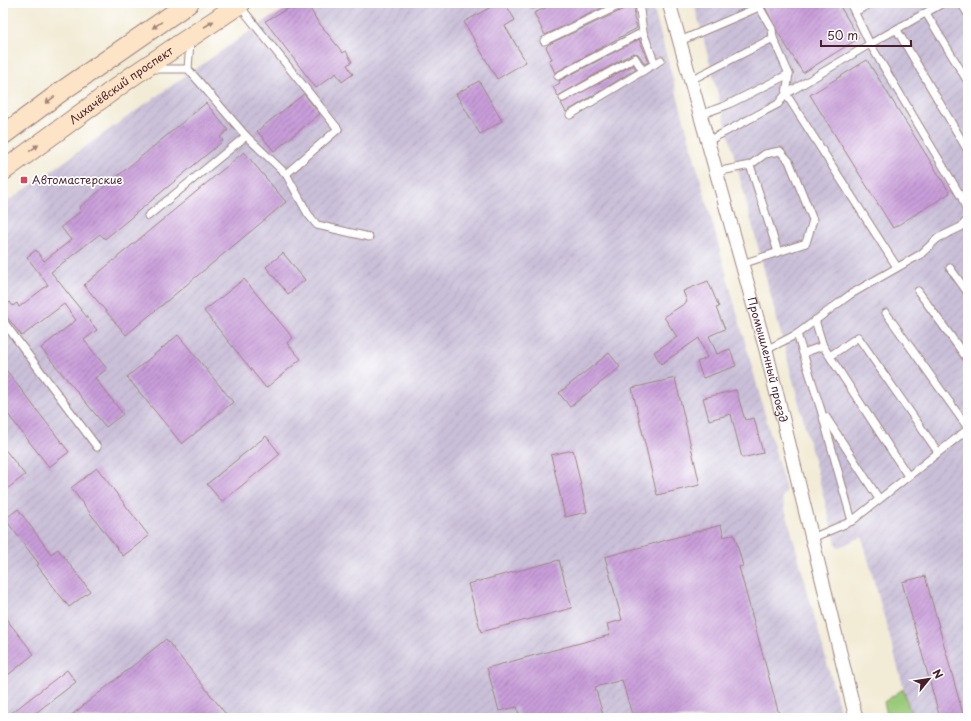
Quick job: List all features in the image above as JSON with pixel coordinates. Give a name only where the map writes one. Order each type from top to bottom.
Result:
[{"type":"main road","points":[[3,135],[62,90],[189,3]]},
{"type":"main road","name":"Лихачёвский проспект","points":[[3,171],[142,69],[240,4]]},
{"type":"street","name":"Промышленный проезд","points":[[672,4],[680,41],[700,115],[766,350],[856,718]]},
{"type":"lane","points":[[544,41],[624,3]]},
{"type":"lane","points":[[570,115],[658,62],[643,32],[639,3]]},
{"type":"lane","points":[[850,3],[870,44],[962,198],[968,214]]},
{"type":"lane","points":[[855,12],[871,3]]},
{"type":"lane","points":[[708,141],[778,104],[786,94],[943,3]]},
{"type":"lane","points":[[962,3],[968,14]]},
{"type":"lane","points":[[240,4],[338,129],[286,174]]},
{"type":"lane","points":[[680,41],[746,14],[758,5],[772,29],[773,38],[788,74],[786,94],[897,268]]},
{"type":"lane","points":[[926,13],[968,82]]},
{"type":"lane","points":[[897,30],[968,151]]},
{"type":"lane","points":[[558,76],[643,32]]},
{"type":"lane","points":[[192,35],[188,69],[246,136],[286,174],[308,214],[317,225],[369,237]]},
{"type":"lane","points":[[691,80],[773,38]]},
{"type":"lane","points":[[562,98],[635,58],[643,71]]},
{"type":"lane","points":[[142,69],[188,69]]},
{"type":"lane","points":[[700,115],[727,105],[788,74]]},
{"type":"lane","points":[[148,216],[246,136]]},
{"type":"lane","points":[[716,172],[750,165],[765,154],[780,150],[789,161],[813,220],[806,243],[742,264]]},
{"type":"lane","points":[[750,165],[778,252]]},
{"type":"lane","points":[[766,350],[797,334],[851,294],[921,254],[938,238],[962,227],[968,219]]},
{"type":"lane","points":[[950,268],[968,292]]},
{"type":"lane","points":[[918,291],[968,360]]},
{"type":"lane","points":[[812,538],[852,521],[968,428],[886,313]]},
{"type":"lane","points":[[815,320],[823,346],[908,476]]},
{"type":"lane","points":[[3,321],[97,447]]},
{"type":"lane","points":[[797,334],[821,410],[852,521]]},
{"type":"lane","points":[[830,356],[858,337],[938,452]]},
{"type":"lane","points":[[802,353],[823,346]]},
{"type":"lane","points":[[821,410],[879,500]]},
{"type":"shaded area","points":[[297,3],[652,3],[786,491],[782,497],[842,718],[3,718],[3,205],[265,21]]},
{"type":"shaded area","points":[[694,3],[968,3],[968,718],[912,718],[862,537],[837,548]]},
{"type":"green space","points":[[903,689],[912,718],[888,718],[884,702]]},
{"type":"building","points":[[298,3],[307,3],[316,19],[343,53],[346,51],[352,62],[347,65],[353,74],[342,82],[336,73],[316,88],[265,21]]},
{"type":"building","points":[[498,3],[505,3],[515,20],[505,26],[526,62],[497,79],[464,22]]},
{"type":"building","points":[[557,3],[612,3],[545,35],[534,13]]},
{"type":"building","points":[[629,3],[632,3],[635,9],[634,17],[637,28],[555,73],[549,60],[552,59],[546,47],[549,44],[626,8]]},
{"type":"building","points":[[763,3],[838,3],[859,38],[803,73],[777,31]]},
{"type":"building","points":[[639,39],[649,62],[645,64],[638,54],[633,53],[558,96],[553,87],[560,83],[559,81]]},
{"type":"building","points":[[867,60],[950,193],[893,228],[810,95]]},
{"type":"building","points":[[633,65],[636,69],[566,112],[561,103]]},
{"type":"building","points":[[479,81],[502,121],[480,134],[456,94]]},
{"type":"building","points":[[304,94],[320,114],[274,151],[257,131]]},
{"type":"building","points":[[206,103],[228,130],[220,137],[223,141],[105,239],[100,234],[51,272],[97,330],[84,340],[107,369],[95,378],[123,414],[106,427],[41,348],[76,320],[64,304],[22,336],[3,312],[3,308],[10,302],[13,306],[17,303],[19,307],[48,285],[27,257],[36,250],[44,261],[71,240],[61,227],[81,211],[79,208]]},
{"type":"building","points":[[244,152],[286,202],[126,335],[84,285]]},
{"type":"building","points":[[283,253],[305,280],[288,294],[266,267]]},
{"type":"building","points":[[244,279],[293,338],[287,343],[301,359],[266,388],[204,311]]},
{"type":"building","points":[[708,281],[719,307],[716,308],[725,329],[709,336],[717,354],[730,349],[736,366],[703,378],[697,362],[707,358],[699,338],[661,364],[654,352],[677,337],[664,317],[687,302],[683,291]]},
{"type":"building","points":[[178,335],[233,402],[182,444],[127,377]]},
{"type":"building","points":[[609,353],[620,367],[570,407],[559,393]]},
{"type":"building","points":[[3,366],[69,452],[49,467],[3,408]]},
{"type":"building","points":[[675,378],[700,485],[657,495],[632,388]]},
{"type":"building","points":[[736,390],[745,420],[754,418],[763,453],[742,458],[731,414],[709,420],[703,398]]},
{"type":"building","points":[[266,436],[280,454],[222,502],[207,484]]},
{"type":"building","points":[[3,447],[25,475],[3,492]]},
{"type":"building","points":[[573,450],[587,512],[565,517],[551,455]]},
{"type":"building","points":[[97,468],[149,536],[123,556],[71,488]]},
{"type":"building","points":[[18,509],[51,554],[58,549],[90,591],[69,607],[5,519]]},
{"type":"building","points":[[721,525],[724,537],[734,534],[743,566],[739,567],[780,718],[633,718],[622,680],[595,687],[604,718],[520,718],[517,707],[499,711],[487,668],[610,635],[607,624],[622,620],[605,557]]},
{"type":"building","points":[[559,560],[572,608],[481,632],[468,584]]},
{"type":"building","points":[[925,576],[964,718],[940,718],[902,582]]},
{"type":"building","points":[[3,615],[34,654],[3,679]]},
{"type":"building","points":[[166,639],[229,718],[68,718]]},
{"type":"building","points":[[67,670],[76,682],[29,718],[5,718]]},
{"type":"place","name":"Автомастерские","points":[[24,180]]}]
